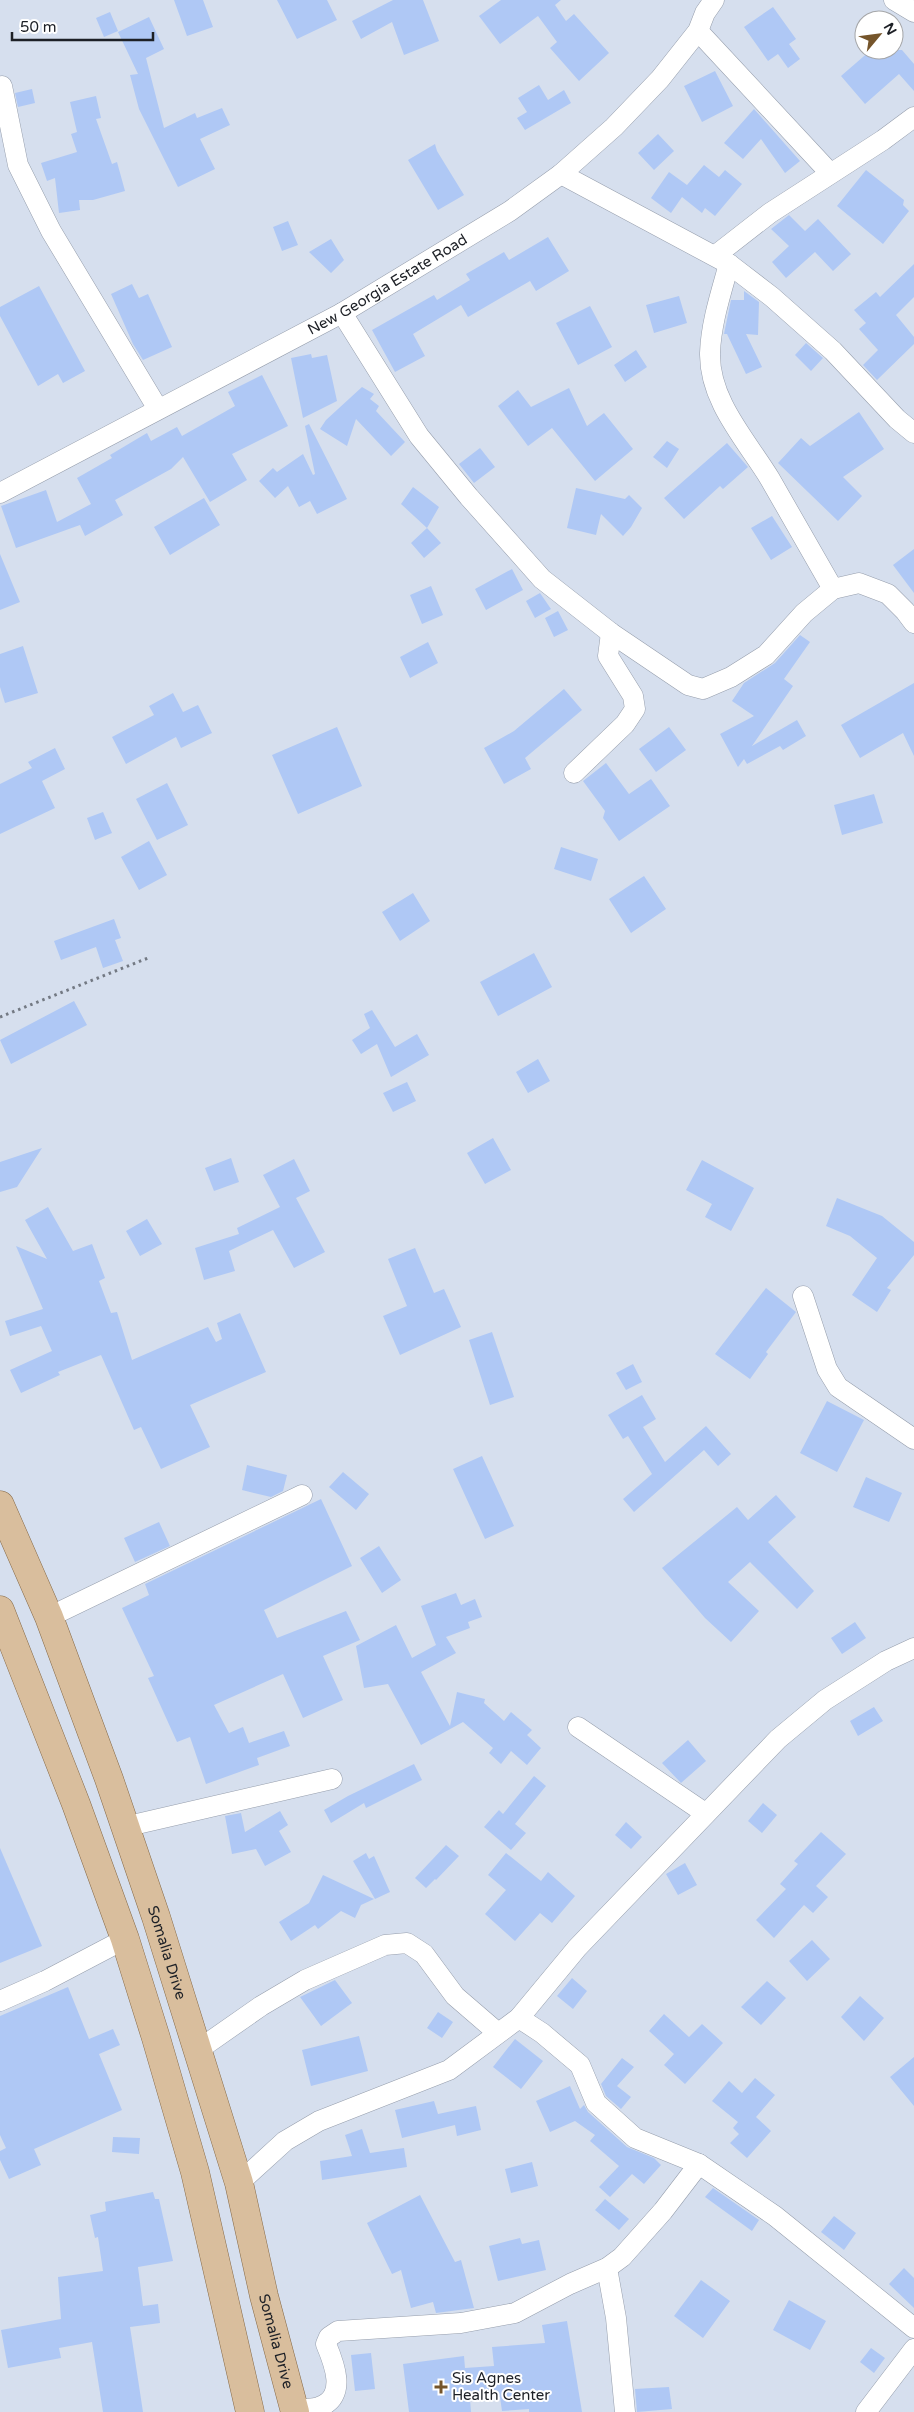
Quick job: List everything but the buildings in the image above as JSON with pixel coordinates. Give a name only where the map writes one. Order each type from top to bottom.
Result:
[{"type":"main road","name":"Somalia Drive","points":[[0,1505],[49,1617],[124,1827],[198,2050],[239,2183],[264,2296],[295,2411]]},
{"type":"main road","points":[[2,1622],[76,1804],[124,1939],[195,2172],[250,2412]]},
{"type":"street","points":[[894,0],[914,12]]},
{"type":"street","points":[[702,11],[830,174]]},
{"type":"street","name":"New Georgia Estate Road","points":[[0,493],[342,313],[510,211],[561,174],[614,127],[660,79],[702,11]]},
{"type":"street","points":[[2,86],[18,165],[51,231],[158,409]]},
{"type":"street","points":[[833,589],[768,477],[743,442],[715,386],[710,354],[722,259],[770,213],[883,140],[914,117]]},
{"type":"street","points":[[561,174],[722,259],[772,297],[833,351],[897,419],[914,433]]},
{"type":"street","points":[[342,313],[419,436],[468,496],[542,579],[611,633],[680,680],[703,689],[731,677],[766,654],[804,613],[833,589],[858,583],[888,594],[914,623]]},
{"type":"street","points":[[574,773],[625,724],[635,709],[633,696],[608,656],[611,633]]},
{"type":"street","points":[[802,1296],[827,1369],[838,1387],[914,1438]]},
{"type":"street","points":[[49,1617],[302,1495]]},
{"type":"street","points":[[239,2183],[285,2141],[319,2121],[449,2070],[519,2018],[577,1948],[778,1739],[825,1700],[886,1661],[914,1648]]},
{"type":"street","points":[[578,1727],[705,1813]]},
{"type":"street","points":[[124,1827],[332,1779]]},
{"type":"street","points":[[0,2001],[45,1981],[124,1939]]},
{"type":"street","points":[[198,2050],[261,2006],[305,1980],[385,1945],[407,1944],[424,1954],[455,1996],[498,2033]]},
{"type":"street","points":[[519,2018],[542,2033],[580,2065],[596,2102],[635,2138],[699,2164],[775,2216],[914,2328]]},
{"type":"street","points":[[295,2411],[319,2407],[331,2399],[337,2370],[326,2344],[329,2337],[338,2332],[461,2323],[515,2312],[570,2284],[607,2268],[622,2256],[651,2224],[699,2164]]},
{"type":"street","points":[[607,2268],[616,2318],[625,2412]]},
{"type":"street","points":[[866,2412],[914,2349]]},
{"type":"path","points":[[0,1017],[148,958]]},
{"type":"place","name":"Sis Agnes Health Center","points":[[441,2387]]}]
